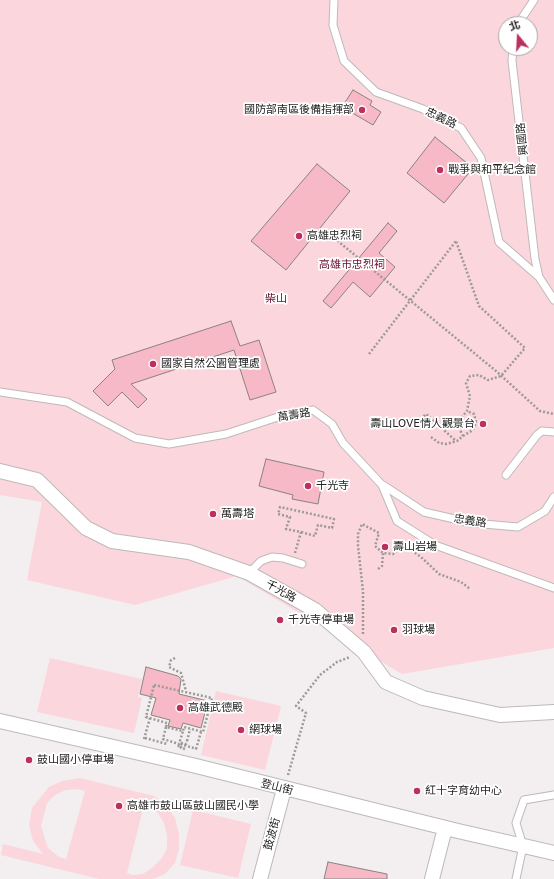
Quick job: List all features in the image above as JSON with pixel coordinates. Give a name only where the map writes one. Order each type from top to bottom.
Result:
[{"type":"street","name":"千光路","points":[[0,471],[37,480],[86,528],[112,541],[190,552],[249,573],[315,610],[364,652],[386,682],[423,698],[500,715],[554,712]]},
{"type":"street","name":"登山街","points":[[0,720],[554,853]]},
{"type":"street","name":"鼓波街","points":[[260,879],[284,789]]},
{"type":"street","points":[[432,879],[445,828]]},
{"type":"lane","name":"忠義路","points":[[334,0],[333,25],[344,61],[376,92],[423,109],[461,128],[481,158],[499,242],[539,277],[554,300]]},
{"type":"lane","points":[[523,16],[534,0]]},
{"type":"lane","name":"興國路","points":[[512,56],[535,259],[539,277]]},
{"type":"lane","name":"萬壽路","points":[[0,392],[67,402],[135,438],[169,444],[226,434],[284,415],[313,410],[332,424],[343,443],[382,484],[397,521],[435,545],[554,588]]},
{"type":"lane","points":[[506,475],[537,435],[542,431],[554,432]]},
{"type":"lane","name":"忠義路","points":[[382,484],[424,512],[472,523],[518,527],[545,511],[554,497]]},
{"type":"lane","points":[[249,573],[261,560],[272,557],[302,564]]},
{"type":"lane","points":[[516,879],[523,846],[516,823],[524,800],[554,795]]},
{"type":"path","points":[[328,233],[501,376],[540,411],[554,414]]},
{"type":"path","points":[[369,354],[456,241],[479,306],[525,348],[501,376],[488,380],[479,375],[470,376],[466,383],[470,396],[467,411],[460,419],[460,430],[463,436]]},
{"type":"path","points":[[431,437],[439,443],[457,441],[473,430],[476,422],[474,414],[467,411]]},
{"type":"path","points":[[418,422],[426,414],[457,441]]},
{"type":"path","points":[[280,507],[334,519],[332,528],[318,525],[315,536],[301,532],[286,529],[290,517],[278,514],[280,507]]},
{"type":"path","points":[[284,789],[306,713],[296,706],[320,675],[337,662],[364,652],[362,591],[358,546],[358,534],[362,524],[379,533],[375,546],[383,553],[393,554],[404,545],[421,557],[439,574],[462,582],[470,589]]},
{"type":"path","points":[[293,561],[301,532]]},
{"type":"path","points":[[378,569],[382,566],[383,553]]},
{"type":"path","points":[[175,658],[171,660],[168,667],[181,673],[186,692]]},
{"type":"path","points":[[199,739],[201,732],[203,732],[212,698],[154,684],[146,718],[167,723],[163,739],[179,744],[184,727],[201,732]]},
{"type":"path","points":[[148,726],[150,718]]},
{"type":"path","points":[[166,727],[182,731]]},
{"type":"path","points":[[190,729],[186,744],[182,743],[181,748],[185,747],[197,749]]},
{"type":"path","points":[[181,737],[187,740]]},
{"type":"path","points":[[144,738],[179,747],[180,744],[185,747]]},
{"type":"green space","name":"柴山","points":[[0,0],[554,0],[554,648],[402,674],[237,576],[135,605],[27,580],[42,502],[0,495]]},
{"type":"green space","points":[[50,658],[142,679],[138,697],[142,698],[134,733],[37,712]]},
{"type":"green space","name":"網球場","points":[[216,691],[281,706],[265,770],[201,755]]},
{"type":"green space","points":[[80,778],[154,796],[166,805],[175,818],[179,834],[179,849],[175,863],[165,874],[153,879],[99,879],[1,855],[3,844],[43,854],[33,841],[29,825],[32,808],[49,787],[62,781]],"holes":[[[78,789],[85,791],[66,859],[59,857],[48,848],[41,826],[47,803],[55,795],[66,790]],[[144,805],[158,813],[164,823],[167,835],[167,848],[162,858],[152,868],[143,874],[132,875],[127,873]]]},
{"type":"green space","points":[[193,810],[251,824],[238,878],[180,865]]},
{"type":"building","name":"國防部南區後備指揮部","points":[[353,90],[372,101],[370,105],[381,112],[373,125],[342,107]]},
{"type":"building","name":"戰爭與和平紀念館","points":[[435,137],[473,168],[444,203],[407,173]]},
{"type":"building","points":[[317,164],[350,191],[286,270],[251,241]]},
{"type":"building","points":[[388,223],[397,231],[379,253],[395,267],[370,297],[353,282],[331,308],[323,301]]},
{"type":"building","name":"國家自然公園管理處","points":[[231,321],[240,346],[259,340],[276,392],[250,400],[234,350],[131,384],[147,399],[138,408],[122,392],[108,406],[93,391],[115,369],[112,360]]},
{"type":"building","points":[[266,459],[324,472],[318,504],[292,499],[293,495],[259,486]]},
{"type":"building","name":"高雄武德殿","points":[[146,667],[178,676],[181,679],[179,694],[208,701],[201,728],[183,723],[181,729],[168,726],[170,720],[151,715],[156,698],[140,694]]},
{"type":"building","points":[[328,862],[387,874],[387,879],[324,879]]},
{"type":"place","name":"國防部南區後備指揮部","points":[[362,110]]},
{"type":"place","name":"戰爭與和平紀念館","points":[[440,170]]},
{"type":"place","name":"高雄忠烈祠","points":[[299,236]]},
{"type":"place","name":"國家自然公園管理處","points":[[153,364]]},
{"type":"place","name":"壽山LOVE情人觀景台","points":[[483,424]]},
{"type":"place","name":"千光寺","points":[[308,486]]},
{"type":"place","name":"萬壽塔","points":[[213,514]]},
{"type":"place","name":"壽山岩場","points":[[385,547]]},
{"type":"place","name":"千光寺停車場","points":[[280,620]]},
{"type":"place","name":"羽球場","points":[[394,630]]},
{"type":"place","name":"高雄武德殿","points":[[180,708]]},
{"type":"place","name":"網球場","points":[[241,730]]},
{"type":"place","name":"鼓山國小停車場","points":[[29,760]]},
{"type":"place","name":"紅十字育幼中心","points":[[417,791]]},
{"type":"place","name":"高雄市鼓山區鼓山國民小學","points":[[119,806]]},
{"type":"park label","name":"高雄市忠烈祠","points":[[352,265]]}]
